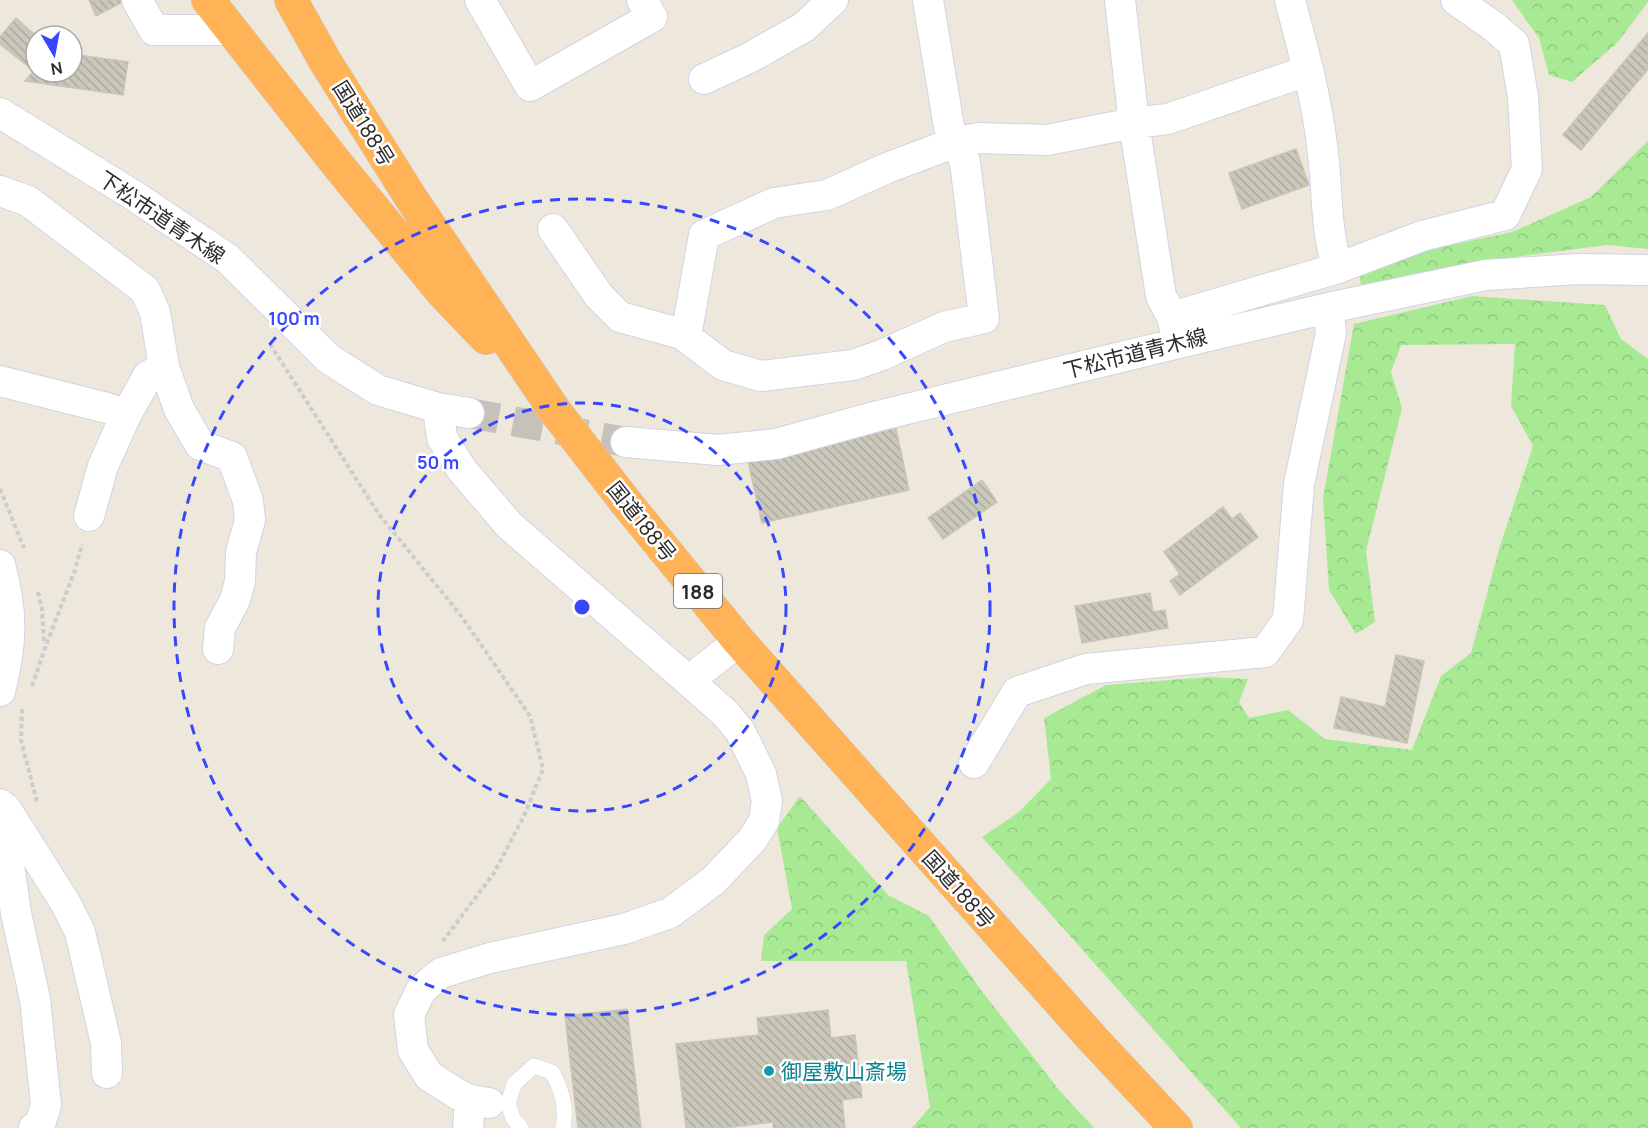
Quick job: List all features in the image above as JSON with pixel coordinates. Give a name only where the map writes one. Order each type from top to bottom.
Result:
[{"type":"highway","points":[[208,0],[442,292],[555,411]]},
{"type":"highway","name":"国道188号","points":[[291,0],[325,61],[411,198],[555,411],[628,505],[739,642],[1090,1037],[1176,1128]]},
{"type":"highway","points":[[297,0],[325,61]]},
{"type":"street","points":[[137,0],[154,30],[230,30]]},
{"type":"street","points":[[480,0],[530,86],[652,17],[642,0]]},
{"type":"street","points":[[704,79],[749,58],[804,27],[833,0]]},
{"type":"street","points":[[553,229],[599,296],[620,317],[682,334],[723,365],[761,376],[853,365],[882,355],[944,327],[984,318],[965,162],[949,127],[928,0]]},
{"type":"street","points":[[1120,0],[1134,123],[1161,296],[1175,330],[1422,236],[1505,215],[1527,169],[1523,97],[1514,44],[1456,0]]},
{"type":"street","points":[[1290,0],[1309,72],[1323,152],[1331,248],[1338,268]]},
{"type":"street","points":[[682,334],[688,325],[705,235],[774,203],[827,195],[886,168],[957,142],[979,138],[1047,140],[1134,123],[1168,119],[1309,72]]},
{"type":"street","name":"下松市道青木線","points":[[0,113],[133,195],[228,259],[240,274],[265,294],[329,359],[378,390],[438,408],[469,413]]},
{"type":"street","points":[[0,191],[28,201],[145,290],[155,312],[164,367],[179,409],[200,446],[232,457],[248,501],[249,520],[241,552],[240,581],[235,600],[220,628],[218,649]]},
{"type":"street","name":"下松市道青木線","points":[[626,442],[718,450],[776,444],[1175,330],[1328,308],[1486,275],[1578,269],[1648,270]]},
{"type":"street","points":[[974,763],[1017,692],[1086,669],[1265,651],[1288,620],[1299,484],[1331,333],[1328,308]]},
{"type":"street","points":[[89,516],[103,466],[126,415],[148,376],[164,367]]},
{"type":"street","points":[[0,381],[107,408],[126,415]]},
{"type":"street","points":[[438,408],[442,438],[462,470],[509,525],[725,713],[740,731],[761,774],[767,801],[764,821],[752,840],[713,881],[670,914],[624,929],[490,957],[441,973],[421,990],[409,1015],[413,1050],[429,1076],[484,1109]]},
{"type":"street","points":[[0,565],[11,625],[8,660],[11,700]]},
{"type":"street","points":[[691,683],[701,671],[739,642]]},
{"type":"street","points":[[0,798],[66,904],[80,932],[106,1043],[107,1073]]},
{"type":"street","points":[[0,804],[16,913],[35,999],[46,1105],[39,1124],[34,1128]]},
{"type":"lane","points":[[484,1109],[534,1066],[552,1072],[562,1091],[566,1114],[563,1128]]},
{"type":"lane","points":[[484,1109],[513,1118],[521,1128]]},
{"type":"path","points":[[265,336],[378,513],[462,617],[530,716],[543,769],[524,816],[494,873],[436,952],[441,973]]},
{"type":"path","points":[[32,688],[75,570],[89,516]]},
{"type":"path","points":[[11,700],[39,807]]},
{"type":"green space","points":[[1512,0],[1648,0],[1648,2],[1617,43],[1572,82],[1549,75],[1539,38]]},
{"type":"green space","points":[[1648,141],[1648,249],[1607,245],[1477,262],[1361,286],[1359,269],[1418,252],[1512,232],[1591,197]]},
{"type":"green space","points":[[1472,296],[1605,305],[1621,339],[1648,359],[1648,1128],[1241,1128],[982,837],[1019,812],[1051,779],[1044,718],[1106,685],[1209,677],[1248,679],[1239,702],[1249,718],[1288,710],[1325,739],[1412,750],[1441,676],[1471,653],[1500,546],[1533,446],[1511,406],[1515,344],[1401,345],[1391,372],[1402,408],[1366,551],[1375,622],[1356,634],[1329,590],[1323,498],[1354,324]]},
{"type":"green space","points":[[800,796],[888,895],[929,916],[981,990],[1059,1090],[1094,1128],[912,1128],[930,1107],[906,961],[761,961],[764,935],[792,909],[777,828]]},
{"type":"building","points":[[89,0],[120,0],[121,3],[96,16]]},
{"type":"building","points":[[16,18],[24,25],[24,63],[0,44],[0,37]]},
{"type":"building","points":[[1648,33],[1648,69],[1581,150],[1563,135]]},
{"type":"building","points":[[84,56],[128,62],[123,95],[46,84],[84,84]]},
{"type":"building","points":[[1296,149],[1309,185],[1242,209],[1229,173]]},
{"type":"building","points":[[895,424],[909,490],[762,523],[747,457]]},
{"type":"building","points":[[982,480],[997,502],[943,539],[928,518]]},
{"type":"building","points":[[1223,507],[1232,519],[1240,513],[1258,537],[1180,595],[1170,581],[1180,574],[1164,552]]},
{"type":"building","points":[[1150,593],[1153,612],[1165,610],[1168,628],[1082,643],[1075,606]]},
{"type":"building","points":[[1396,655],[1424,661],[1407,743],[1334,728],[1341,697],[1385,707]]},
{"type":"building","points":[[627,1009],[641,1128],[578,1128],[565,1016]]},
{"type":"building","name":"御屋敷山斎場","points":[[828,1010],[831,1038],[855,1035],[862,1097],[842,1100],[845,1128],[773,1128],[773,1122],[725,1128],[686,1128],[676,1044],[759,1035],[757,1018]]},
{"type":"tunnel","points":[[469,413],[626,442]]},
{"type":"place","name":"御屋敷山斎場","points":[[769,1071]]}]
